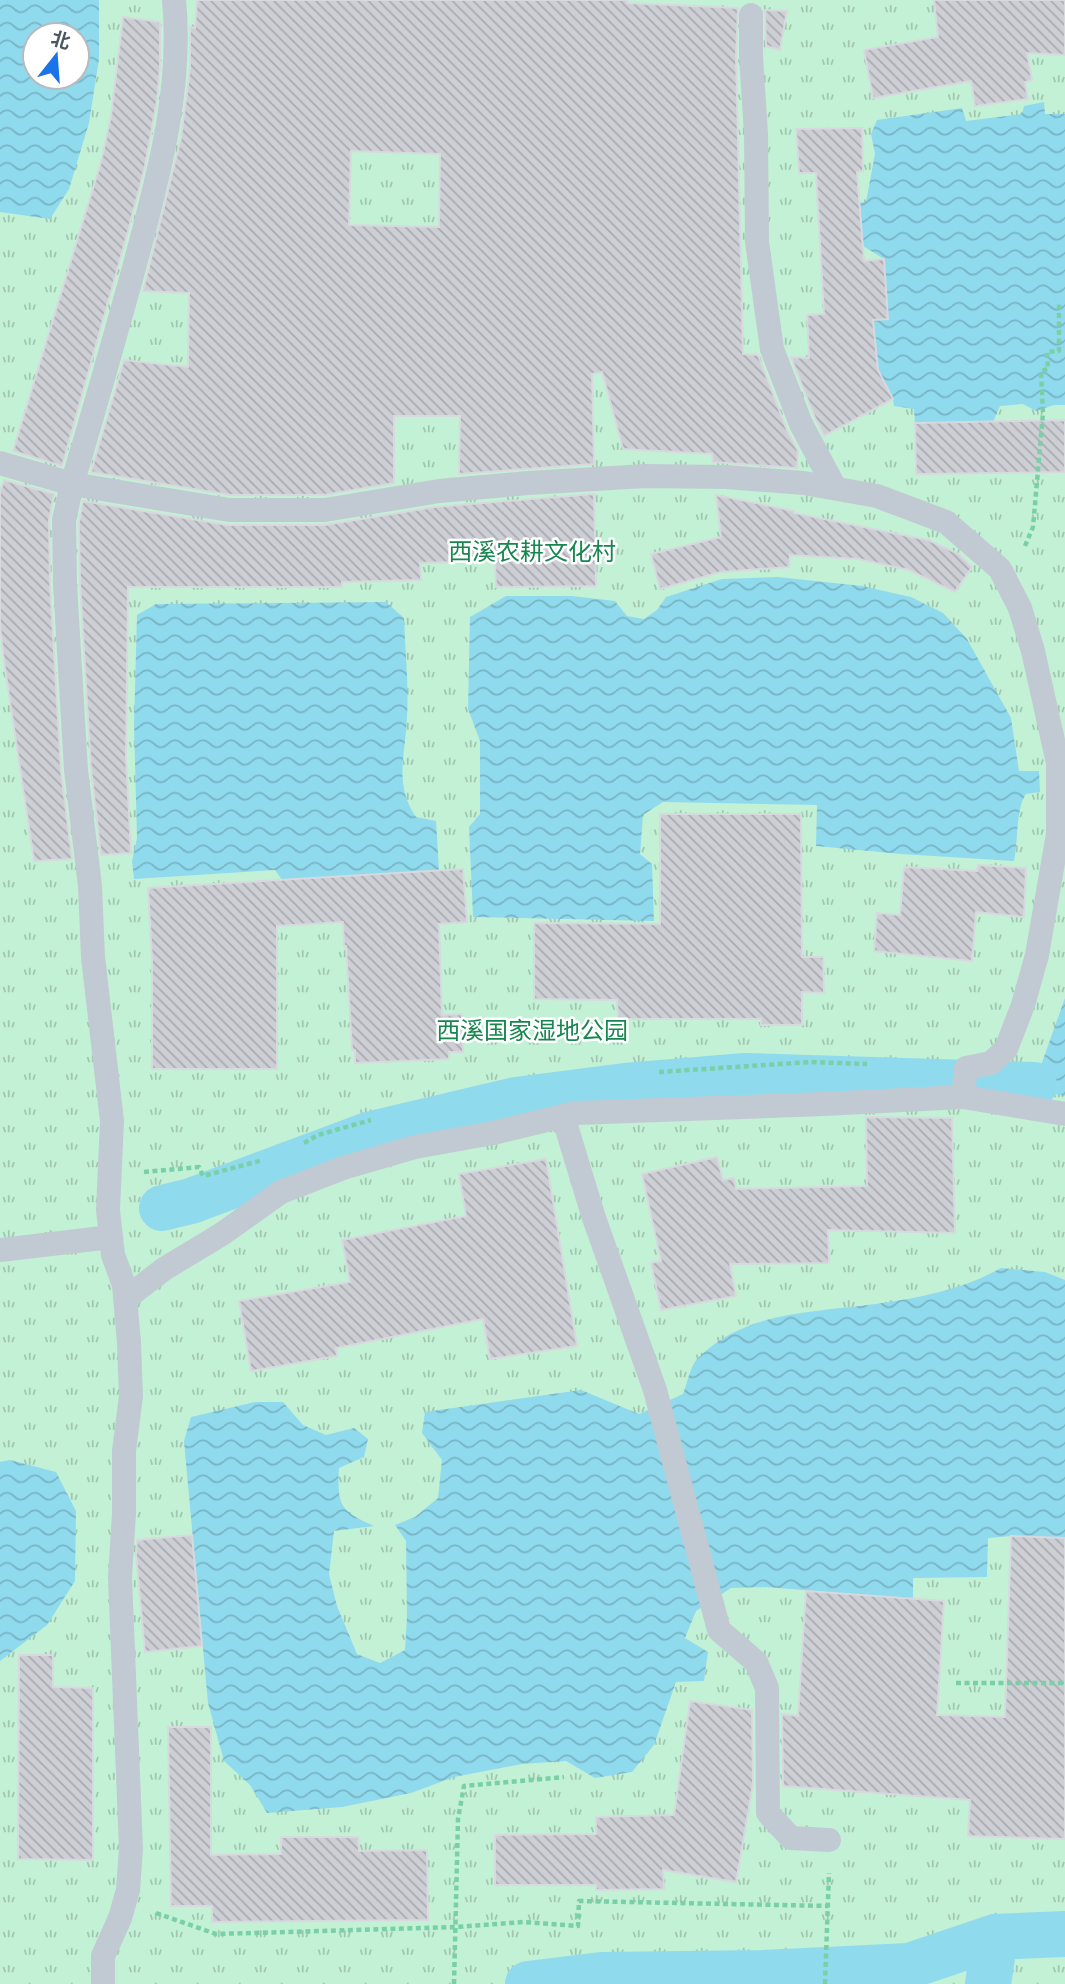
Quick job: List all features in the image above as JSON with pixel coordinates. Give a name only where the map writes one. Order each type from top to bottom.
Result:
[{"type":"lane","points":[[103,1984],[103,1956],[120,1919],[128,1891],[131,1849],[120,1577],[124,1451],[131,1396],[124,1285],[113,1255],[108,1210],[112,1121],[93,957],[90,886],[76,770],[64,520],[146,223],[171,114],[178,34],[174,0]]},
{"type":"lane","points":[[751,15],[757,242],[772,349],[801,424],[835,488]]},
{"type":"lane","points":[[0,463],[72,484],[229,510],[324,510],[439,491],[646,476],[726,477],[804,483],[877,496],[946,522],[1000,569],[1020,608],[1047,709],[1058,764],[1058,834],[1037,954],[1023,1005],[1006,1049],[991,1063],[966,1068],[963,1097]]},
{"type":"lane","points":[[125,1299],[164,1269],[222,1234],[281,1192],[343,1168],[415,1147],[494,1133],[576,1113],[963,1097],[1065,1114]]},
{"type":"lane","points":[[563,1116],[594,1219],[654,1390],[719,1630],[756,1662],[767,1688],[768,1813],[791,1838],[830,1840]]},
{"type":"lane","points":[[0,1251],[111,1237]]},
{"type":"path","points":[[1009,586],[1032,527],[1043,413],[1041,371],[1048,369],[1047,352],[1059,351],[1059,301]]},
{"type":"path","points":[[956,1683],[1065,1683]]},
{"type":"path","points":[[454,1984],[458,1819],[464,1786],[564,1777]]},
{"type":"path","points":[[825,1984],[830,1840]]},
{"type":"path","points":[[128,1891],[160,1916],[216,1934],[456,1927],[524,1922],[578,1926],[579,1901],[828,1906]]},
{"type":"green space","name":"西溪国家湿地公园","points":[[0,0],[1065,0],[1065,1984],[0,1984]]},
{"type":"water","points":[[0,0],[99,0],[99,59],[89,123],[69,189],[50,219],[0,212]]},
{"type":"water","points":[[1044,102],[1045,114],[1065,114],[1065,405],[1054,405],[1036,411],[1023,404],[1000,406],[993,422],[915,423],[914,409],[894,406],[893,399],[875,366],[873,320],[888,318],[884,259],[863,246],[861,221],[819,224],[819,205],[866,202],[875,154],[871,134],[877,120],[962,108],[966,121],[1022,114],[1024,106]]},
{"type":"water","points":[[778,577],[862,586],[911,597],[943,613],[967,639],[1011,718],[1019,771],[1039,771],[1040,792],[1026,794],[1020,807],[1014,861],[816,846],[817,805],[663,802],[643,815],[640,854],[652,864],[654,921],[473,917],[469,827],[480,814],[480,741],[468,709],[470,617],[506,596],[572,596],[615,601],[627,616],[644,619],[657,610],[666,597],[722,579]]},
{"type":"water","points":[[386,602],[404,618],[408,692],[402,768],[405,792],[416,817],[436,821],[439,871],[282,880],[275,870],[134,879],[132,861],[137,838],[134,725],[137,615],[156,604]]},
{"type":"water","points":[[1065,998],[1065,1096],[1034,1085]]},
{"type":"water","points":[[1001,1268],[1045,1272],[1065,1280],[1065,1538],[988,1538],[987,1577],[913,1578],[913,1599],[766,1587],[731,1588],[696,1611],[685,1638],[708,1652],[704,1681],[676,1682],[654,1745],[632,1772],[595,1778],[566,1761],[522,1764],[454,1777],[411,1793],[342,1807],[267,1813],[250,1785],[224,1761],[208,1703],[184,1441],[191,1417],[255,1402],[283,1402],[303,1425],[326,1435],[354,1428],[368,1439],[364,1457],[339,1468],[339,1491],[347,1511],[374,1526],[334,1531],[329,1574],[337,1606],[357,1654],[380,1663],[405,1650],[406,1541],[395,1525],[415,1517],[438,1498],[442,1460],[422,1433],[425,1412],[581,1390],[639,1414],[683,1394],[697,1359],[715,1344],[755,1323],[799,1313],[919,1297],[969,1283]]},
{"type":"water","points":[[10,1460],[56,1472],[76,1511],[75,1581],[47,1625],[0,1661],[0,1462]]},
{"type":"building","points":[[197,0],[627,0],[627,3],[738,8],[736,56],[743,354],[758,355],[798,451],[797,468],[713,462],[712,454],[623,449],[602,372],[592,374],[594,464],[459,474],[460,416],[394,416],[394,483],[324,495],[230,495],[91,472],[124,360],[188,367],[189,293],[143,291],[181,138],[190,69],[190,27],[195,28]],"holes":[[[351,151],[440,154],[439,227],[349,225]]]},
{"type":"building","points":[[934,0],[1065,0],[1065,55],[1027,53],[1032,80],[1025,82],[1028,99],[975,106],[971,81],[873,98],[864,50],[938,37]]},
{"type":"building","points":[[765,10],[787,11],[780,50],[766,46]]},
{"type":"building","points":[[123,17],[160,22],[157,100],[145,166],[62,466],[13,451],[101,162],[111,116]]},
{"type":"building","points":[[862,128],[863,171],[857,172],[864,261],[884,259],[888,319],[873,320],[878,370],[893,399],[824,436],[791,357],[809,358],[807,315],[824,314],[816,173],[799,173],[796,129]]},
{"type":"building","points":[[1065,420],[1065,472],[916,474],[915,423]]},
{"type":"building","points":[[4,480],[54,494],[49,520],[50,584],[61,771],[72,859],[34,861],[0,625],[0,492]]},
{"type":"building","points":[[594,494],[596,586],[496,587],[495,561],[420,563],[421,580],[342,582],[342,587],[128,587],[126,757],[131,853],[101,855],[91,769],[80,583],[79,522],[83,501],[227,525],[325,525],[435,507]]},
{"type":"building","points":[[716,495],[928,540],[959,554],[972,567],[955,592],[909,570],[858,559],[790,555],[789,567],[721,572],[660,589],[651,554],[721,537]]},
{"type":"building","points":[[660,814],[801,814],[802,957],[823,957],[824,993],[802,992],[802,1025],[761,1025],[761,1019],[618,1019],[617,1000],[534,999],[534,923],[660,924]]},
{"type":"building","points":[[978,865],[1026,868],[1024,917],[976,912],[972,961],[874,951],[877,913],[900,915],[904,867],[977,871]]},
{"type":"building","points":[[463,869],[467,922],[439,924],[442,1015],[462,1014],[463,1052],[449,1052],[449,1059],[355,1063],[343,922],[277,926],[277,1069],[152,1069],[152,960],[148,888]]},
{"type":"building","points":[[866,1117],[952,1118],[955,1233],[828,1230],[829,1263],[730,1264],[736,1296],[661,1310],[651,1263],[661,1261],[642,1174],[717,1157],[723,1180],[734,1178],[736,1189],[867,1186]]},
{"type":"building","points":[[546,1159],[577,1346],[490,1359],[483,1319],[336,1348],[337,1356],[251,1371],[239,1301],[350,1282],[342,1240],[466,1216],[459,1174]]},
{"type":"building","points":[[192,1535],[202,1646],[145,1652],[137,1540]]},
{"type":"building","points":[[1011,1536],[1065,1538],[1065,1839],[968,1836],[970,1800],[783,1786],[782,1714],[798,1716],[806,1591],[944,1601],[937,1715],[1005,1717]]},
{"type":"building","points":[[19,1655],[53,1655],[53,1687],[93,1688],[93,1860],[18,1859]]},
{"type":"building","points":[[690,1701],[752,1710],[753,1784],[736,1882],[663,1870],[664,1889],[596,1890],[596,1885],[495,1885],[495,1835],[596,1834],[596,1817],[674,1815]]},
{"type":"building","points":[[168,1727],[211,1727],[211,1855],[281,1854],[281,1837],[358,1837],[359,1851],[427,1850],[428,1920],[212,1922],[212,1906],[171,1906]]},
{"type":"waterway","points":[[162,1208],[191,1201],[368,1135],[516,1100],[625,1086],[745,1076],[1034,1085]]},
{"type":"waterway","points":[[528,1984],[601,1975],[762,1973],[909,1966],[995,1937],[1065,1934]]},
{"type":"waterway","points":[[988,1984],[995,1937]]},
{"type":"park label","name":"西溪农耕文化村","points":[[532,551]]}]
